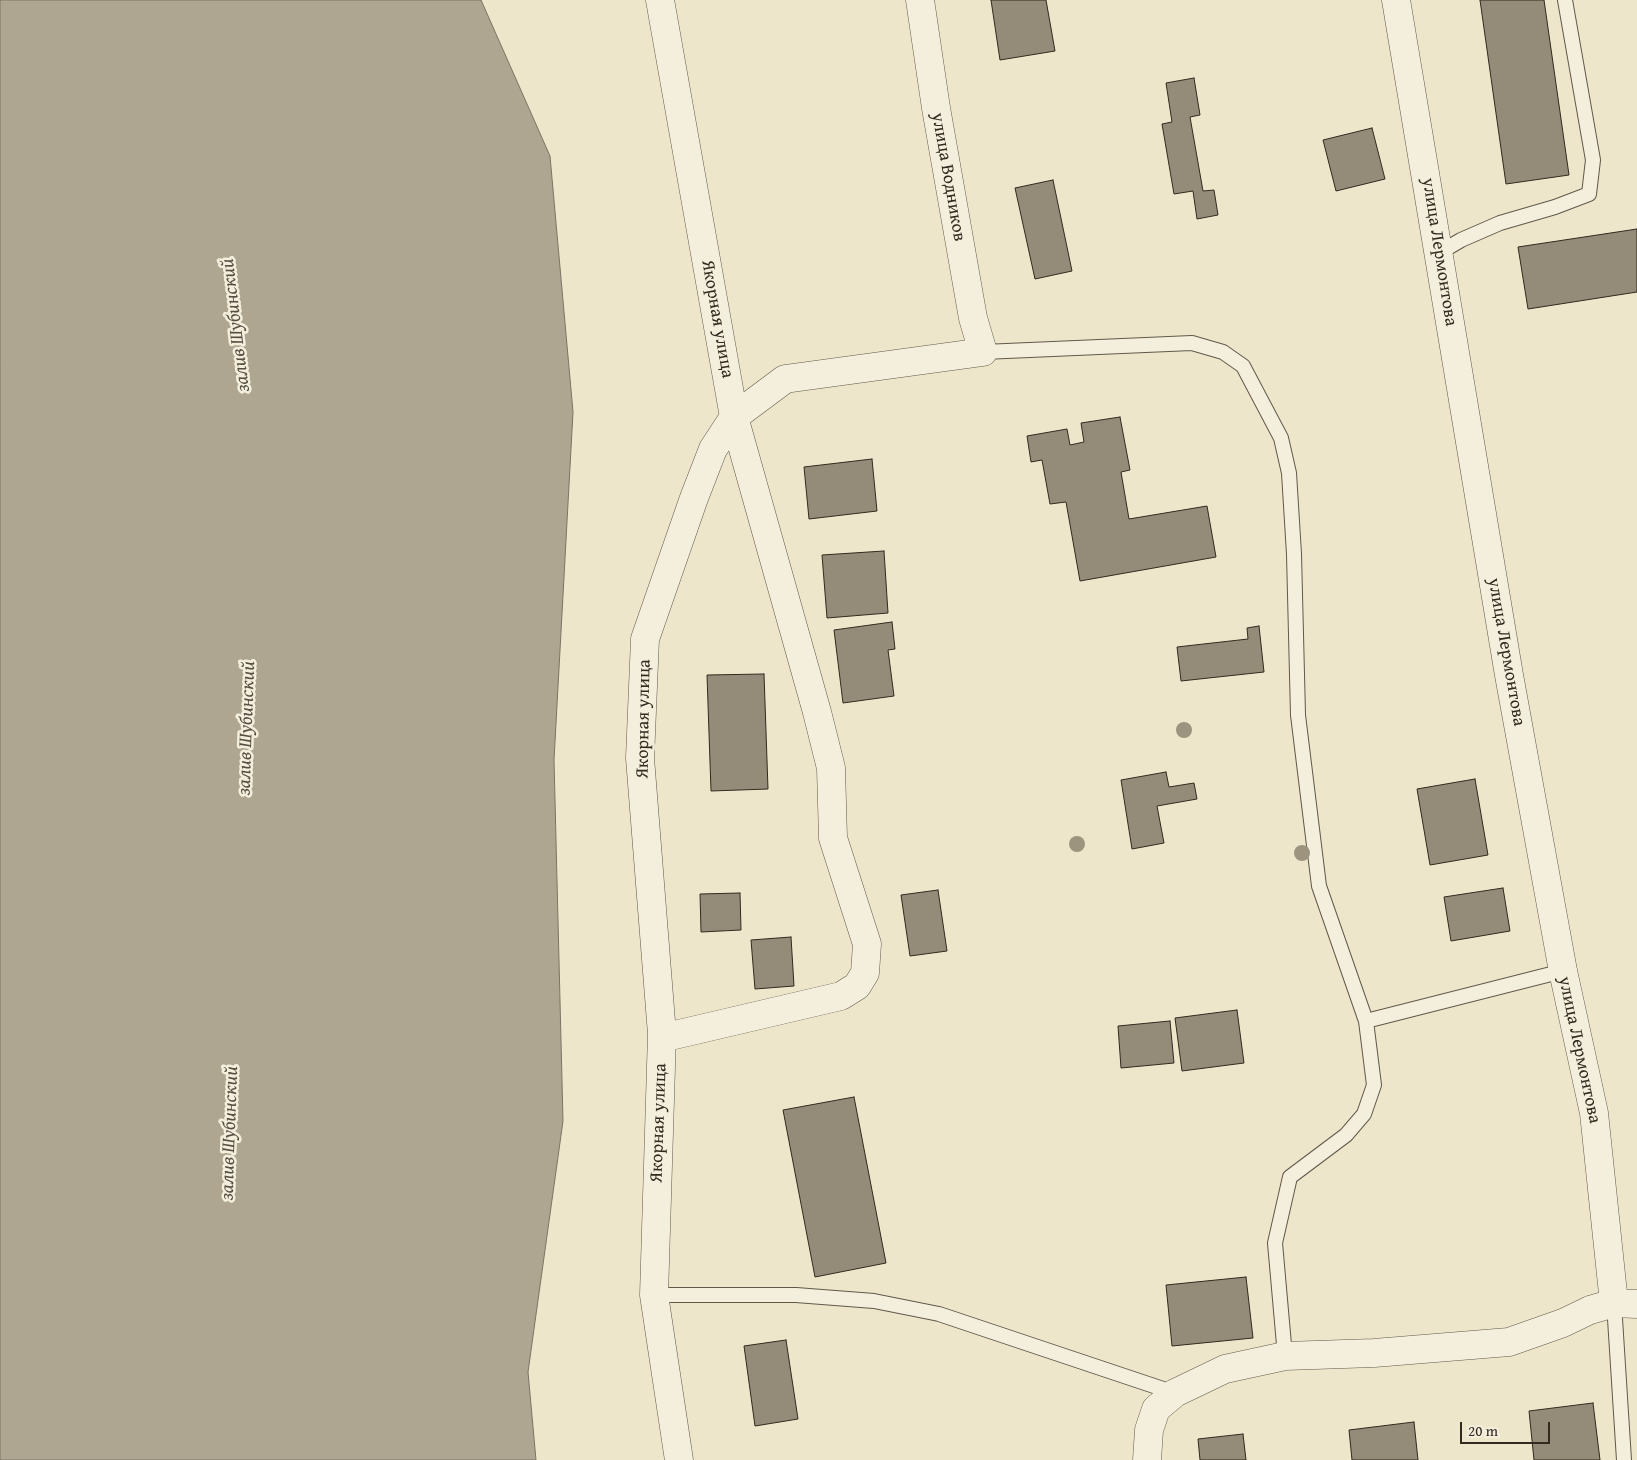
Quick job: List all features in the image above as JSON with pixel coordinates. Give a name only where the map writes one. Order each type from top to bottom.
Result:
[{"type":"street","name":"Якорная улица","points":[[660,0],[734,418],[713,449],[645,639],[640,758],[662,1034],[654,1295],[679,1460]]},
{"type":"street","name":"улица Водников","points":[[920,0],[936,108],[973,318],[983,352]]},
{"type":"street","name":"улица Лермонтова","points":[[1396,0],[1509,674],[1563,971],[1594,1114],[1626,1303]]},
{"type":"street","points":[[662,1034],[666,1037],[841,996],[857,986],[865,974],[867,944],[833,838],[831,768],[734,418],[785,379],[983,352]]},
{"type":"street","points":[[1147,1460],[1149,1430],[1156,1409],[1175,1393],[1225,1368],[1285,1356],[1374,1353],[1509,1342],[1563,1323],[1590,1310],[1626,1303]]},
{"type":"lane","points":[[1439,253],[1461,240],[1500,223],[1555,207],[1589,194],[1593,160],[1565,0]]},
{"type":"lane","points":[[983,352],[1192,343],[1223,352],[1243,366],[1282,438],[1289,473],[1294,554],[1298,715],[1319,886],[1366,1021],[1374,1084],[1364,1114],[1346,1135],[1290,1177],[1276,1244],[1285,1356]]},
{"type":"lane","points":[[1366,1021],[1563,971]]},
{"type":"lane","points":[[654,1295],[796,1295],[874,1301],[939,1314],[1175,1393]]},
{"type":"lane","points":[[1624,1460],[1626,1303]]},
{"type":"water","name":"залив Шубинский","points":[[0,0],[481,0],[550,156],[573,412],[554,760],[563,1121],[528,1372],[536,1460],[0,1460]]},
{"type":"building","points":[[991,0],[1046,0],[1055,51],[1000,60]]},
{"type":"building","points":[[1480,0],[1544,0],[1569,175],[1506,184]]},
{"type":"building","points":[[1194,78],[1200,115],[1190,117],[1203,191],[1214,190],[1218,215],[1197,219],[1193,191],[1174,194],[1162,124],[1172,122],[1166,83]]},
{"type":"building","points":[[1372,128],[1385,179],[1336,191],[1323,140]]},
{"type":"building","points":[[1053,180],[1072,271],[1035,279],[1015,188]]},
{"type":"building","points":[[1637,229],[1637,292],[1528,309],[1518,247]]},
{"type":"building","points":[[1120,417],[1130,470],[1121,472],[1129,519],[1207,506],[1216,557],[1080,581],[1066,502],[1050,504],[1042,460],[1031,462],[1027,436],[1067,429],[1070,445],[1084,442],[1081,423]]},
{"type":"building","points":[[872,459],[877,511],[809,519],[804,467]]},
{"type":"building","points":[[884,551],[888,613],[827,618],[822,555]]},
{"type":"building","points":[[892,622],[895,649],[888,650],[894,696],[843,703],[834,630]]},
{"type":"building","points":[[1259,626],[1264,672],[1181,681],[1177,647],[1248,639],[1247,628]]},
{"type":"building","points":[[764,674],[768,789],[711,791],[707,675]]},
{"type":"building","points":[[1166,772],[1169,787],[1194,783],[1197,799],[1157,806],[1164,843],[1132,849],[1121,780]]},
{"type":"building","points":[[1475,779],[1488,855],[1430,865],[1417,789]]},
{"type":"building","points":[[1503,888],[1510,931],[1451,941],[1444,897]]},
{"type":"building","points":[[938,890],[947,951],[910,956],[901,895]]},
{"type":"building","points":[[740,893],[741,930],[701,932],[700,894]]},
{"type":"building","points":[[791,937],[794,986],[755,989],[751,940]]},
{"type":"building","points":[[1237,1010],[1244,1063],[1182,1071],[1175,1018]]},
{"type":"building","points":[[1170,1021],[1174,1063],[1121,1068],[1118,1026]]},
{"type":"building","points":[[854,1097],[886,1263],[815,1277],[783,1110]]},
{"type":"building","points":[[1246,1277],[1253,1338],[1172,1346],[1166,1285]]},
{"type":"building","points":[[786,1340],[798,1419],[755,1426],[744,1346]]},
{"type":"building","points":[[1593,1403],[1600,1460],[1534,1460],[1529,1411]]},
{"type":"building","points":[[1414,1422],[1418,1460],[1352,1460],[1349,1430]]},
{"type":"building","points":[[1243,1434],[1246,1460],[1200,1460],[1198,1439]]}]
